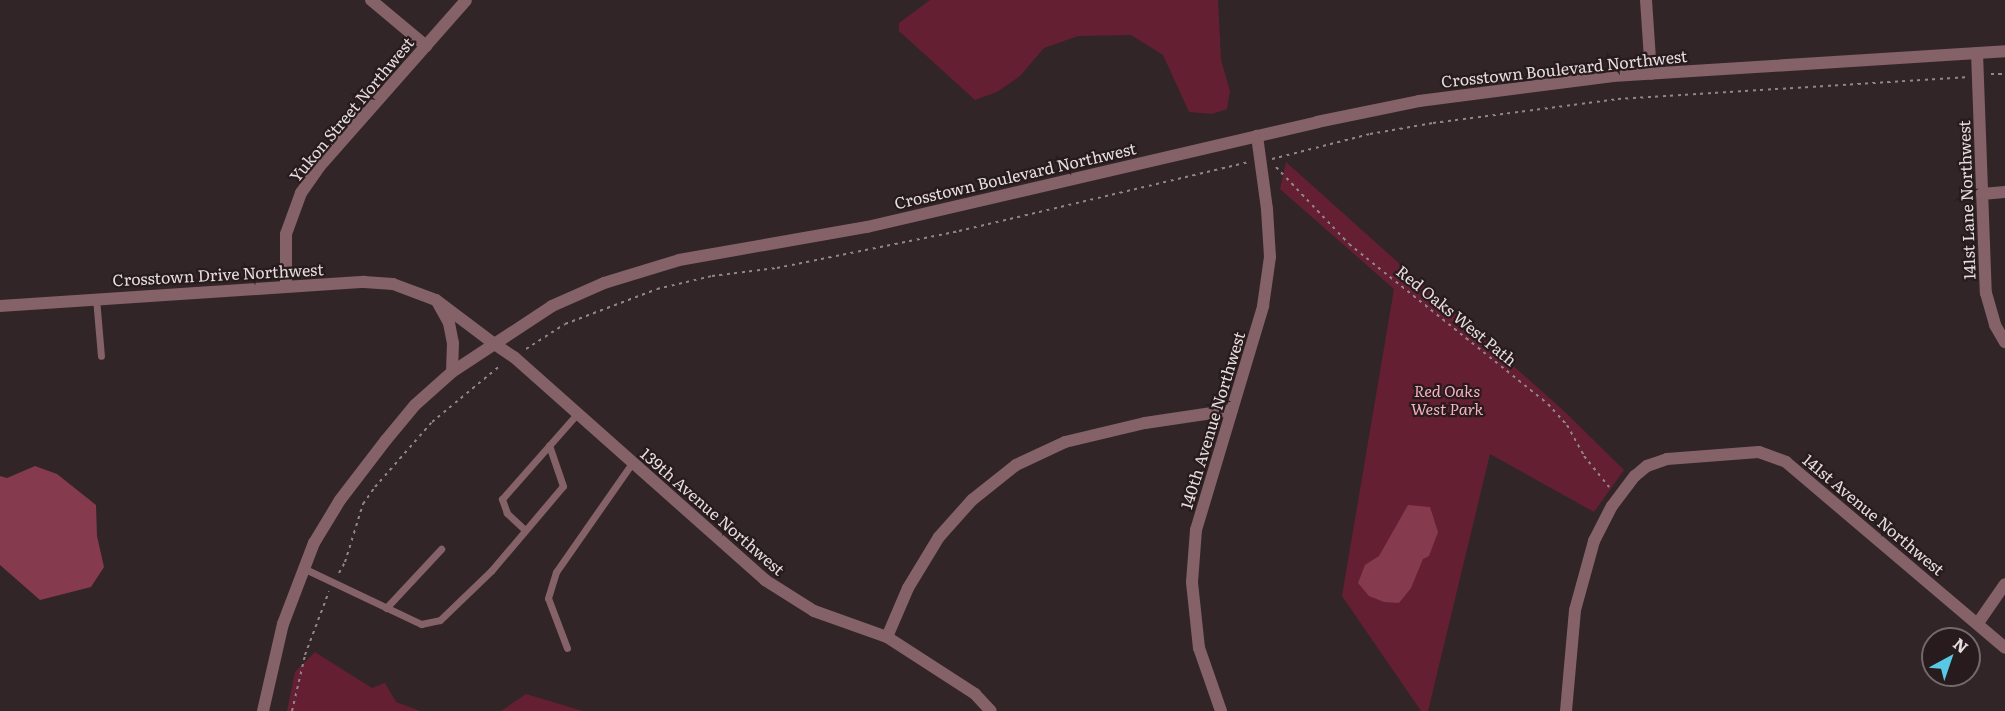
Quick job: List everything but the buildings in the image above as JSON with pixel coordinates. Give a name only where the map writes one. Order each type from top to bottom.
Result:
[{"type":"street","points":[[371,0],[426,46]]},
{"type":"street","name":"Yukon Street Northwest","points":[[286,286],[286,234],[301,193],[319,167],[466,0]]},
{"type":"street","points":[[1646,0],[1651,74]]},
{"type":"street","name":"Crosstown Boulevard Northwest","points":[[263,711],[283,624],[303,568],[340,500],[408,414],[452,372],[493,343],[572,296],[644,269],[712,253],[817,237],[907,218],[1257,136],[1439,98],[1526,86],[1651,74],[2005,51]]},
{"type":"street","name":"141st Lane Northwest","points":[[1977,53],[1986,293],[1995,325],[2005,342]]},
{"type":"street","name":"140th Avenue Northwest","points":[[1221,711],[1199,648],[1192,582],[1196,530],[1263,306],[1270,257],[1267,209],[1257,136]]},
{"type":"street","points":[[1982,194],[2005,192]]},
{"type":"street","name":"Crosstown Drive Northwest","points":[[0,306],[286,286],[364,282],[393,284],[436,300],[493,343]]},
{"type":"street","points":[[436,300],[449,323],[453,344],[452,372]]},
{"type":"street","name":"139th Avenue Northwest","points":[[493,343],[514,357],[765,580],[814,611],[887,637],[975,694],[991,711]]},
{"type":"street","points":[[887,637],[908,588],[939,537],[972,500],[1016,465],[1065,442],[1145,423],[1232,410]]},
{"type":"street","name":"141st Avenue Northwest","points":[[1618,498],[1647,466],[1667,459],[1759,452],[1786,462],[2005,648]]},
{"type":"street","points":[[1566,711],[1575,610],[1587,560],[1604,519],[1618,498]]},
{"type":"street","points":[[1978,623],[2005,584]]},
{"type":"lane","points":[[96,298],[101,356]]},
{"type":"lane","points":[[525,530],[507,513],[502,499],[577,414]]},
{"type":"lane","points":[[303,568],[421,624],[440,620],[491,571],[563,486],[549,445]]},
{"type":"lane","points":[[567,648],[548,598],[556,572],[632,463]]},
{"type":"lane","points":[[386,608],[441,549]]},
{"type":"path","points":[[1989,74],[2005,74]]},
{"type":"path","name":"Red Oaks West Path","points":[[1618,498],[1590,463],[1571,430],[1555,412],[1349,244],[1309,200],[1278,172],[1275,158],[1360,137],[1433,123],[1600,101],[1961,78]]},
{"type":"path","points":[[292,711],[305,655],[333,583],[345,562],[363,504],[432,422],[488,373],[565,324],[657,288],[712,276],[777,268],[950,233],[1243,164]]},
{"type":"green space","points":[[930,0],[1218,0],[1221,60],[1230,91],[1227,109],[1212,114],[1189,112],[1163,55],[1131,35],[1078,36],[1044,48],[1020,76],[997,92],[975,100],[899,31],[899,23]]},
{"type":"green space","name":"Red Oaks West Park","points":[[1286,162],[1566,413],[1624,470],[1594,512],[1490,454],[1428,711],[1421,711],[1342,596],[1394,289],[1280,189]]},
{"type":"green space","points":[[315,652],[372,688],[385,683],[396,702],[420,711],[287,711],[295,672]]},
{"type":"green space","points":[[526,694],[583,711],[501,711]]},
{"type":"shaded area","points":[[35,466],[57,474],[96,505],[97,536],[104,567],[91,587],[40,600],[0,565],[0,476],[7,478]]},
{"type":"shaded area","points":[[1408,505],[1430,507],[1438,532],[1429,556],[1423,559],[1411,588],[1399,603],[1384,602],[1369,596],[1358,583],[1365,565],[1379,556]]}]
